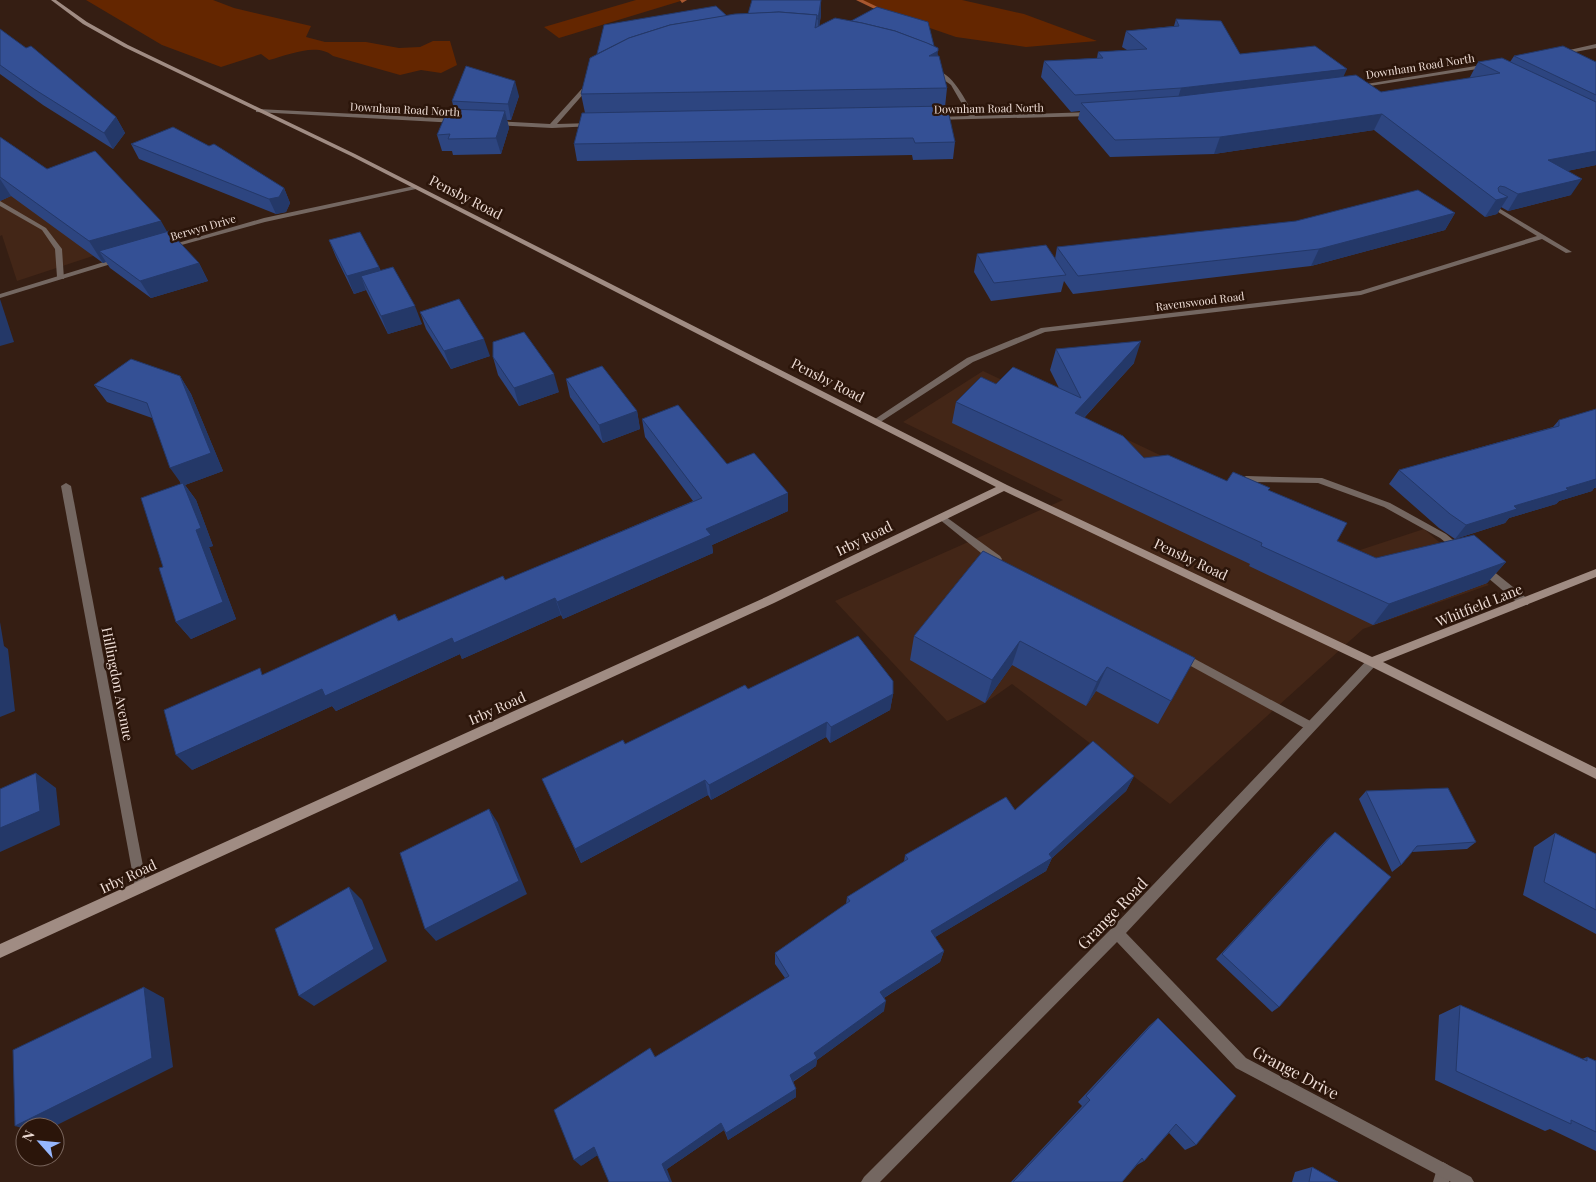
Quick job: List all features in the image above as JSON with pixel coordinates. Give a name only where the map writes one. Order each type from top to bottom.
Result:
[{"type":"main road","name":"Pensby Road","points":[[53,0],[85,23],[258,111],[353,156],[1004,487],[1372,662],[1596,774]]},
{"type":"main road","name":"Irby Road","points":[[0,952],[770,600],[1004,487]]},
{"type":"main road","name":"Whitfield Lane","points":[[1372,662],[1596,573]]},
{"type":"street","points":[[1554,54],[1596,46]]},
{"type":"street","points":[[928,66],[953,84],[973,118]]},
{"type":"street","name":"Downham Road North","points":[[1353,87],[1487,66],[1496,67]]},
{"type":"street","points":[[552,126],[588,84],[594,80]]},
{"type":"street","name":"Downham Road North","points":[[258,111],[467,122]]},
{"type":"street","name":"Downham Road North","points":[[933,119],[1098,114]]},
{"type":"street","points":[[486,122],[552,126],[600,125]]},
{"type":"street","name":"Berwyn Drive","points":[[162,248],[264,220],[414,188]]},
{"type":"street","points":[[0,203],[44,230],[58,249],[61,277]]},
{"type":"street","points":[[1492,206],[1568,252]]},
{"type":"street","name":"Ravenswood Road","points":[[876,421],[970,360],[1044,330],[1360,293],[1542,237]]},
{"type":"street","points":[[0,296],[126,259]]},
{"type":"street","points":[[1246,479],[1320,480],[1387,505],[1443,536],[1524,602]]},
{"type":"street","name":"Hillingdon Avenue","points":[[66,486],[141,887]]},
{"type":"street","points":[[942,517],[989,554],[1006,563]]},
{"type":"street","points":[[1175,652],[1310,726]]},
{"type":"street","name":"Grange Road","points":[[869,1182],[1117,933],[1372,662]]},
{"type":"street","name":"Grange Drive","points":[[1117,933],[1241,1063],[1442,1176],[1466,1182]]},
{"type":"shaded area","points":[[86,0],[213,0],[234,8],[311,26],[306,37],[325,42],[366,42],[399,48],[420,47],[433,41],[450,41],[457,65],[441,73],[421,70],[400,75],[333,56],[319,50],[311,50],[269,60],[261,54],[221,67],[162,45]]},
{"type":"shaded area","points":[[636,0],[684,0],[559,38],[544,27]]},
{"type":"shaded area","points":[[859,0],[962,0],[1024,14],[1097,41],[1026,47],[956,37],[895,16]]},
{"type":"shaded area","points":[[0,168],[105,252],[17,281],[2,235],[0,236]]},
{"type":"shaded area","points":[[983,371],[1360,550],[1424,529],[1489,585],[1363,629],[1170,804],[1012,684],[985,703],[947,721],[835,601],[1063,500],[903,422]]},
{"type":"building","points":[[752,0],[821,0],[817,19],[817,15],[779,12],[748,14]]},
{"type":"building","points":[[716,6],[727,16],[670,25],[629,38],[597,54],[604,25]]},
{"type":"building","points":[[877,7],[928,22],[934,46],[895,31],[851,21]]},
{"type":"building","points":[[779,12],[817,15],[815,28],[835,18],[895,31],[927,43],[938,48],[938,51],[929,56],[939,56],[947,88],[581,94],[590,58],[629,38],[670,25],[735,14]]},
{"type":"building","points":[[1176,19],[1221,21],[1240,54],[1315,46],[1347,69],[1181,88],[1075,95],[1044,61],[1103,58],[1098,52],[1147,49],[1126,31],[1179,26]]},
{"type":"building","points":[[0,29],[26,48],[31,46],[116,117],[104,133],[0,65]]},
{"type":"building","points":[[1563,46],[1596,62],[1596,95],[1514,56]]},
{"type":"building","points":[[1502,58],[1596,102],[1596,151],[1548,160],[1582,179],[1518,194],[1500,186],[1498,188],[1499,192],[1508,197],[1496,200],[1382,114],[1220,137],[1115,140],[1081,103],[1181,96],[1356,75],[1381,92],[1500,73],[1478,62]]},
{"type":"building","points":[[466,66],[515,81],[508,104],[452,101]]},
{"type":"building","points":[[947,106],[955,142],[915,143],[913,138],[574,144],[582,113]]},
{"type":"building","points":[[448,109],[505,111],[496,138],[448,139],[450,134],[437,135]]},
{"type":"building","points":[[173,127],[209,146],[214,144],[284,188],[279,197],[269,199],[131,144]]},
{"type":"building","points":[[0,137],[47,169],[95,151],[161,221],[89,241],[0,177]]},
{"type":"building","points":[[1418,190],[1455,213],[1319,249],[1078,276],[1057,247],[1296,221]]},
{"type":"building","points":[[169,231],[199,263],[140,281],[99,251]]},
{"type":"building","points":[[360,232],[379,267],[347,276],[329,240]]},
{"type":"building","points":[[1046,245],[1066,275],[994,283],[977,254]]},
{"type":"building","points":[[393,267],[415,306],[381,316],[361,276]]},
{"type":"building","points":[[459,299],[484,339],[444,351],[420,312]]},
{"type":"building","points":[[524,332],[554,374],[514,388],[493,357],[493,342]]},
{"type":"building","points":[[1141,341],[1075,413],[1123,436],[1144,458],[1168,455],[1227,481],[1233,472],[1270,488],[1268,490],[1347,523],[1337,541],[1376,558],[1474,535],[1506,562],[1389,604],[1261,546],[1262,543],[956,402],[981,377],[996,384],[1013,367],[1081,398],[1056,349]]},
{"type":"building","points":[[131,359],[180,376],[211,453],[170,468],[147,403],[94,385]]},
{"type":"building","points":[[602,366],[637,411],[599,425],[566,379]]},
{"type":"building","points":[[678,405],[727,464],[754,453],[788,493],[706,529],[711,535],[557,602],[555,598],[454,643],[452,638],[325,696],[322,689],[176,755],[164,710],[260,668],[262,675],[395,614],[398,621],[503,576],[505,580],[702,498],[642,419]]},
{"type":"building","points":[[1596,409],[1596,479],[1566,488],[1568,490],[1514,506],[1517,509],[1466,525],[1450,514],[1399,470],[1559,426],[1559,420]]},
{"type":"building","points":[[183,483],[201,528],[196,530],[223,602],[176,622],[159,568],[163,567],[141,498]]},
{"type":"building","points":[[983,551],[1195,658],[1171,701],[1107,667],[1097,682],[1020,641],[992,680],[914,636]]},
{"type":"building","points":[[858,636],[893,681],[893,694],[831,727],[827,722],[709,785],[705,780],[575,849],[542,779],[623,740],[625,744],[745,685],[748,689]]},
{"type":"building","points":[[1093,741],[1134,776],[1049,854],[1052,858],[931,931],[944,951],[880,992],[886,1001],[814,1053],[817,1058],[790,1075],[796,1089],[726,1133],[721,1123],[662,1164],[670,1182],[609,1182],[594,1147],[574,1160],[554,1110],[650,1048],[655,1057],[789,976],[775,953],[850,901],[847,897],[908,859],[905,855],[1006,797],[1015,810]]},
{"type":"building","points":[[36,773],[40,811],[0,828],[0,789]]},
{"type":"building","points":[[1448,788],[1476,842],[1417,846],[1401,865],[1366,791]]},
{"type":"building","points":[[489,809],[519,881],[425,929],[400,853]]},
{"type":"building","points":[[1335,832],[1391,877],[1279,1007],[1222,954]]},
{"type":"building","points":[[1555,833],[1596,854],[1596,910],[1544,882]]},
{"type":"building","points":[[349,887],[374,949],[299,996],[275,929]]},
{"type":"building","points":[[144,987],[152,1058],[33,1117],[15,1117],[15,1126],[13,1050]]},
{"type":"building","points":[[1460,1005],[1587,1061],[1587,1057],[1596,1061],[1596,1132],[1571,1120],[1571,1124],[1456,1071]]},
{"type":"building","points":[[1158,1018],[1236,1096],[1196,1145],[1176,1124],[1144,1161],[1142,1158],[1122,1182],[1013,1182],[1090,1100],[1086,1096]]},
{"type":"building","points":[[1312,1167],[1338,1182],[1309,1182]]},
{"type":"waterway","points":[[859,0],[889,14]]}]
